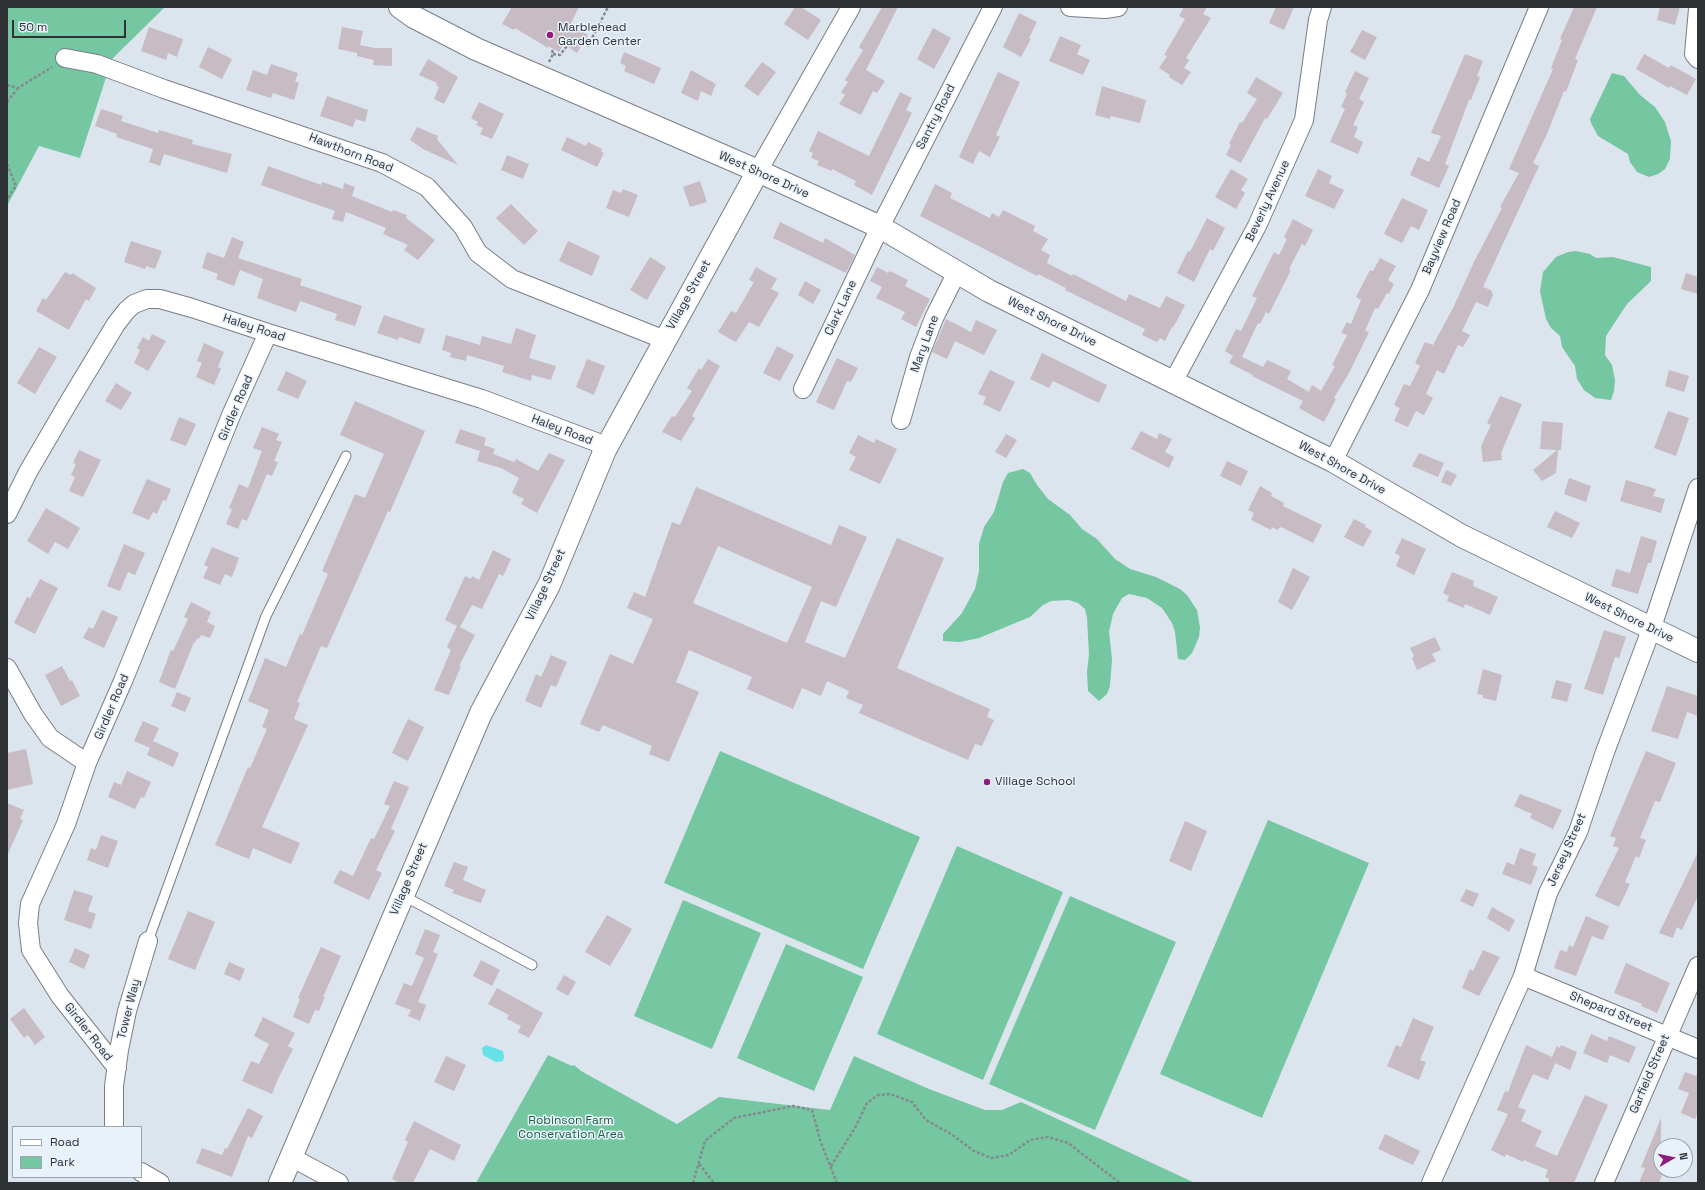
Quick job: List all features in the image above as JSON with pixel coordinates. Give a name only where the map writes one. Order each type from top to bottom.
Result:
[{"type":"main road","name":"West Shore Drive","points":[[400,7],[414,17],[476,49],[758,171],[880,227],[989,290],[1333,461],[1462,536],[1651,630],[1698,651]]},
{"type":"main road","name":"Village Street","points":[[280,1183],[481,713],[549,585],[605,450],[758,171]]},
{"type":"street","name":"Village Street","points":[[758,171],[851,7]]},
{"type":"street","name":"Santry Road","points":[[880,227],[993,7]]},
{"type":"street","points":[[1070,7],[1105,9],[1118,7]]},
{"type":"street","name":"Beverly Avenue","points":[[1174,382],[1257,226],[1304,120],[1318,20],[1322,7]]},
{"type":"street","name":"Bayview Road","points":[[1333,461],[1420,290],[1539,7]]},
{"type":"street","points":[[1698,9],[1694,54],[1698,59]]},
{"type":"street","name":"Hawthorn Road","points":[[65,58],[97,64],[164,89],[382,163],[427,187],[463,227],[478,252],[512,279],[665,340]]},
{"type":"street","name":"Clark Lane","points":[[803,389],[880,227]]},
{"type":"street","name":"Mary Lane","points":[[901,420],[919,357],[934,318],[956,272]]},
{"type":"street","name":"Haley Road","points":[[7,514],[28,472],[70,398],[116,324],[126,310],[134,304],[147,299],[160,299],[192,308],[268,333],[482,398],[596,442],[605,450]]},
{"type":"street","name":"Girdler Road","points":[[117,1068],[44,974],[31,950],[29,936],[30,904],[66,824],[87,764],[123,681],[232,413],[268,333]]},
{"type":"street","name":"Jersey Street","points":[[1431,1183],[1523,976],[1548,893],[1578,832],[1605,752],[1651,630],[1696,498]]},
{"type":"street","points":[[7,668],[33,714],[50,738],[87,764]]},
{"type":"street","name":"Tower Way","points":[[114,1126],[113,1106],[117,1068],[127,1011],[148,941]]},
{"type":"street","name":"Garfield Street","points":[[1604,1183],[1666,1036],[1698,966]]},
{"type":"street","name":"Shepard Street","points":[[1523,976],[1698,1049]]},
{"type":"street","points":[[291,1157],[339,1183]]},
{"type":"street","points":[[142,1173],[160,1183]]},
{"type":"lane","points":[[148,941],[266,616],[346,456]]},
{"type":"lane","points":[[402,895],[532,965]]},
{"type":"path","points":[[553,54],[560,55],[573,38],[588,46],[608,7]]},
{"type":"path","points":[[7,102],[18,88],[65,58]]},
{"type":"path","points":[[7,85],[18,88]]},
{"type":"path","points":[[7,164],[16,186],[7,199]]},
{"type":"path","points":[[831,1166],[867,1103],[878,1095],[890,1094],[912,1102],[926,1120],[951,1134],[974,1151],[991,1158],[1009,1155],[1030,1140],[1048,1136],[1068,1143],[1120,1183]]},
{"type":"path","points":[[693,1183],[705,1141],[734,1118],[793,1106],[812,1110],[821,1143],[837,1183]]},
{"type":"path","points":[[699,1163],[714,1183]]},
{"type":"green space","points":[[7,7],[165,7],[112,59],[80,158],[39,146],[7,206]]},
{"type":"green space","points":[[1612,73],[1624,76],[1640,95],[1655,107],[1665,122],[1671,141],[1670,159],[1665,169],[1658,174],[1649,177],[1637,172],[1630,162],[1628,154],[1598,136],[1591,123],[1590,119]]},
{"type":"green space","points":[[1576,251],[1590,254],[1596,258],[1613,257],[1651,267],[1651,281],[1627,304],[1606,336],[1605,355],[1612,365],[1615,380],[1611,400],[1595,398],[1584,390],[1577,379],[1575,366],[1562,347],[1560,336],[1551,328],[1546,319],[1540,291],[1543,272],[1556,257],[1568,252]]},
{"type":"green space","points":[[1023,469],[1030,473],[1048,499],[1070,515],[1082,529],[1097,539],[1115,559],[1130,569],[1156,577],[1180,589],[1187,595],[1197,610],[1200,628],[1199,637],[1192,653],[1185,660],[1178,659],[1175,632],[1172,623],[1162,608],[1147,598],[1129,594],[1122,598],[1113,614],[1109,632],[1112,659],[1110,686],[1107,694],[1099,701],[1088,691],[1087,672],[1089,654],[1087,618],[1085,609],[1078,603],[1069,600],[1051,601],[1043,605],[1030,617],[979,638],[960,642],[943,641],[943,634],[962,613],[975,589],[979,571],[979,544],[984,527],[994,512],[1003,482],[1008,473]]},
{"type":"green space","points":[[720,751],[920,837],[863,969],[664,883]]},
{"type":"green space","points":[[1268,820],[1369,863],[1262,1118],[1160,1074]]},
{"type":"green space","points":[[957,846],[1063,892],[983,1080],[877,1034]]},
{"type":"green space","points":[[1070,896],[1176,942],[1095,1130],[989,1084]]},
{"type":"green space","points":[[683,900],[761,933],[712,1049],[634,1016]]},
{"type":"green space","points":[[786,944],[863,977],[814,1091],[737,1058]]},
{"type":"green space","name":"Robinson Farm Conservation Area","points":[[548,1055],[572,1066],[574,1065],[581,1071],[677,1124],[719,1097],[830,1110],[854,1056],[929,1089],[985,1110],[1002,1110],[1021,1102],[1195,1183],[476,1183]]},
{"type":"water","points":[[486,1045],[503,1051],[503,1061],[496,1062],[483,1055],[482,1048]]},
{"type":"building","points":[[512,7],[579,7],[570,25],[588,35],[577,53],[564,44],[559,52],[548,46],[548,48],[515,28],[514,30],[502,24]]},
{"type":"building","points":[[795,7],[801,7],[821,20],[808,40],[784,24]]},
{"type":"building","points":[[882,7],[898,7],[866,70],[885,81],[877,93],[873,91],[861,115],[839,104],[845,95],[841,92],[848,82],[845,80],[863,50],[859,47]]},
{"type":"building","points":[[1184,7],[1207,7],[1203,14],[1211,18],[1186,58],[1189,60],[1184,68],[1191,72],[1182,85],[1169,77],[1170,75],[1159,68],[1167,56],[1164,55],[1185,19],[1179,16]]},
{"type":"building","points":[[1276,7],[1294,7],[1284,30],[1269,23]]},
{"type":"building","points":[[1574,7],[1597,7],[1575,59],[1578,60],[1566,92],[1564,91],[1547,134],[1533,163],[1539,166],[1483,287],[1491,290],[1493,295],[1488,307],[1476,302],[1462,331],[1470,335],[1463,347],[1458,345],[1444,374],[1437,370],[1426,394],[1433,398],[1424,415],[1416,411],[1408,427],[1394,421],[1400,408],[1394,405],[1404,384],[1410,386],[1420,366],[1415,363],[1425,342],[1433,345],[1453,308],[1474,262],[1502,208],[1500,207],[1519,173],[1509,169],[1553,69],[1551,68],[1562,40],[1560,39]]},
{"type":"building","points":[[1660,7],[1680,7],[1675,25],[1657,20]]},
{"type":"building","points":[[1019,13],[1037,22],[1029,38],[1031,39],[1021,57],[1003,47]]},
{"type":"building","points":[[149,27],[183,39],[177,57],[168,53],[166,60],[141,51]]},
{"type":"building","points":[[342,27],[363,31],[360,45],[374,48],[392,48],[392,66],[373,65],[374,60],[357,56],[357,53],[338,49]]},
{"type":"building","points":[[933,28],[951,38],[934,69],[917,59]]},
{"type":"building","points":[[1362,30],[1377,37],[1365,60],[1350,52]]},
{"type":"building","points":[[1060,36],[1081,45],[1077,54],[1090,60],[1083,75],[1049,61]]},
{"type":"building","points":[[208,47],[232,59],[222,79],[199,67]]},
{"type":"building","points":[[624,52],[661,68],[654,84],[624,71],[626,66],[620,63]]},
{"type":"building","points":[[1465,54],[1483,61],[1477,76],[1480,77],[1471,100],[1469,100],[1445,164],[1449,166],[1439,188],[1410,175],[1418,157],[1429,162],[1441,136],[1431,133]]},
{"type":"building","points":[[1644,54],[1669,68],[1671,65],[1696,79],[1687,95],[1670,86],[1669,88],[1636,69]]},
{"type":"building","points":[[428,59],[458,77],[444,104],[434,99],[439,87],[436,85],[437,83],[419,75]]},
{"type":"building","points":[[762,62],[776,72],[758,96],[744,86]]},
{"type":"building","points":[[271,64],[298,73],[295,81],[299,83],[294,100],[273,93],[271,98],[246,90],[253,70],[267,75]]},
{"type":"building","points":[[691,70],[716,84],[711,96],[701,91],[698,101],[681,93]]},
{"type":"building","points":[[1355,71],[1369,78],[1359,99],[1364,102],[1353,125],[1358,127],[1354,137],[1363,142],[1358,154],[1330,142],[1345,109],[1341,107],[1347,94],[1345,92]]},
{"type":"building","points":[[998,72],[1020,82],[996,135],[1000,137],[990,157],[979,151],[973,164],[959,157]]},
{"type":"building","points":[[1256,77],[1283,93],[1267,119],[1265,118],[1241,163],[1226,155],[1231,145],[1229,144],[1240,122],[1242,123],[1257,99],[1247,93]]},
{"type":"building","points":[[1102,86],[1146,100],[1140,123],[1111,116],[1110,119],[1095,115]]},
{"type":"building","points":[[900,92],[912,98],[906,110],[912,113],[872,195],[854,185],[856,181],[832,169],[832,171],[817,165],[819,161],[811,158],[813,153],[809,151],[818,131],[869,156]]},
{"type":"building","points":[[327,96],[368,110],[365,122],[356,119],[353,127],[320,116]]},
{"type":"building","points":[[479,102],[504,114],[492,139],[480,134],[483,128],[476,125],[478,122],[471,118]]},
{"type":"building","points":[[101,109],[123,116],[121,121],[158,133],[159,130],[193,140],[192,144],[232,154],[227,173],[164,154],[160,166],[149,162],[153,149],[116,137],[117,134],[95,126]]},
{"type":"building","points":[[417,127],[438,136],[437,139],[458,165],[423,149],[410,140]]},
{"type":"building","points":[[567,137],[586,146],[588,142],[602,149],[601,152],[604,153],[597,167],[561,150]]},
{"type":"building","points":[[507,155],[529,164],[523,179],[501,170]]},
{"type":"building","points":[[268,166],[321,185],[322,182],[343,189],[344,183],[355,187],[352,196],[392,212],[393,210],[407,215],[406,218],[435,240],[418,260],[404,250],[408,245],[383,234],[386,228],[346,212],[343,222],[332,219],[335,211],[261,185]]},
{"type":"building","points":[[1231,169],[1248,179],[1241,190],[1245,193],[1236,209],[1215,197]]},
{"type":"building","points":[[1318,169],[1332,176],[1329,183],[1344,190],[1334,209],[1305,196]]},
{"type":"building","points":[[700,181],[707,202],[690,207],[683,187]]},
{"type":"building","points":[[935,184],[952,193],[950,198],[990,218],[992,213],[999,217],[1003,210],[1035,226],[1033,231],[1048,239],[1041,250],[1050,255],[1047,263],[1072,276],[1073,274],[1126,301],[1129,294],[1160,308],[1166,296],[1185,305],[1165,341],[1160,338],[1157,342],[1142,335],[1145,329],[920,216]]},
{"type":"building","points":[[623,189],[638,195],[629,217],[606,208],[613,190],[621,193]]},
{"type":"building","points":[[1402,198],[1428,210],[1419,230],[1411,226],[1402,243],[1384,234]]},
{"type":"building","points":[[511,204],[538,231],[524,245],[496,218]]},
{"type":"building","points":[[1207,218],[1225,228],[1213,251],[1210,249],[1194,282],[1177,273],[1188,251],[1190,252]]},
{"type":"building","points":[[1293,219],[1313,230],[1305,246],[1302,244],[1269,314],[1266,312],[1260,324],[1258,323],[1242,357],[1263,367],[1267,360],[1291,371],[1287,379],[1309,392],[1312,385],[1321,391],[1335,366],[1332,365],[1347,335],[1341,333],[1347,322],[1351,324],[1361,300],[1356,297],[1370,270],[1373,271],[1380,258],[1396,266],[1388,280],[1394,284],[1378,309],[1375,308],[1365,331],[1369,332],[1349,373],[1334,398],[1336,399],[1324,422],[1299,408],[1303,401],[1229,363],[1233,356],[1225,351],[1236,329],[1241,331],[1257,298],[1252,296],[1274,252],[1279,255],[1287,239],[1284,237]]},
{"type":"building","points":[[780,222],[823,243],[825,238],[855,255],[846,273],[773,238]]},
{"type":"building","points":[[232,237],[244,242],[238,258],[302,279],[300,285],[362,306],[355,326],[335,320],[337,314],[300,301],[296,312],[257,298],[263,279],[240,270],[234,286],[216,279],[218,274],[202,268],[207,252],[224,258]]},
{"type":"building","points":[[131,241],[162,251],[155,269],[146,266],[145,269],[124,262]]},
{"type":"building","points":[[568,241],[600,256],[592,276],[559,261]]},
{"type":"building","points":[[650,257],[666,267],[647,300],[630,290]]},
{"type":"building","points":[[756,267],[777,279],[771,289],[779,293],[759,327],[749,322],[736,342],[718,332],[731,311],[736,313],[754,282],[749,280]]},
{"type":"building","points":[[877,267],[888,273],[890,271],[908,280],[905,286],[930,299],[916,327],[901,319],[905,312],[876,298],[882,287],[870,281]]},
{"type":"building","points":[[65,272],[71,275],[72,273],[96,288],[89,301],[86,299],[69,330],[36,311],[43,298],[46,300]]},
{"type":"building","points":[[1686,273],[1698,277],[1698,294],[1681,289]]},
{"type":"building","points":[[805,281],[821,290],[813,304],[798,295]]},
{"type":"building","points":[[384,315],[425,329],[420,344],[399,337],[398,340],[377,333]]},
{"type":"building","points":[[946,319],[971,332],[976,320],[997,330],[984,355],[955,341],[947,359],[932,352]]},
{"type":"building","points":[[516,328],[536,335],[529,358],[556,366],[551,380],[532,375],[531,381],[502,372],[504,366],[467,355],[466,361],[450,357],[451,353],[442,350],[446,335],[480,345],[482,336],[511,344]]},
{"type":"building","points":[[152,334],[166,341],[148,371],[134,363],[140,350],[137,348],[143,337],[149,341]]},
{"type":"building","points":[[204,343],[224,352],[218,367],[221,369],[214,385],[196,377],[202,363],[197,361]]},
{"type":"building","points":[[777,346],[794,355],[780,381],[763,373]]},
{"type":"building","points":[[39,347],[57,357],[35,394],[17,383]]},
{"type":"building","points":[[1042,353],[1107,385],[1099,403],[1053,381],[1049,388],[1030,379]]},
{"type":"building","points":[[837,358],[858,368],[851,382],[847,381],[834,410],[816,402]]},
{"type":"building","points":[[587,359],[605,366],[594,395],[576,387]]},
{"type":"building","points":[[708,359],[720,366],[692,416],[695,418],[681,441],[662,432],[672,416],[675,417],[692,391],[687,388],[699,368],[701,370]]},
{"type":"building","points":[[990,370],[1015,382],[1000,412],[983,404],[986,397],[978,394]]},
{"type":"building","points":[[1669,370],[1689,376],[1684,392],[1665,386]]},
{"type":"building","points":[[286,371],[307,381],[298,399],[277,390]]},
{"type":"building","points":[[116,383],[132,393],[121,410],[105,401]]},
{"type":"building","points":[[1500,396],[1522,404],[1501,453],[1502,460],[1483,462],[1481,446],[1491,425],[1487,423]]},
{"type":"building","points":[[355,401],[425,431],[390,512],[388,511],[327,648],[321,646],[297,702],[300,703],[294,719],[308,725],[262,827],[300,843],[291,864],[253,848],[249,859],[215,845],[248,767],[250,768],[267,729],[262,727],[269,710],[248,701],[265,658],[286,667],[300,634],[302,635],[328,574],[322,571],[355,494],[365,498],[384,454],[340,435]]},
{"type":"building","points":[[1668,411],[1689,418],[1676,456],[1654,448]]},
{"type":"building","points":[[179,417],[196,424],[186,446],[170,440]]},
{"type":"building","points":[[1542,421],[1563,423],[1561,450],[1558,450],[1556,473],[1542,481],[1533,470],[1557,450],[1540,449]]},
{"type":"building","points":[[262,427],[279,434],[276,440],[282,442],[274,461],[278,462],[272,476],[267,474],[247,521],[242,519],[238,529],[226,524],[232,509],[229,508],[239,484],[248,488],[262,451],[253,448]]},
{"type":"building","points":[[460,429],[486,438],[484,445],[495,449],[493,454],[514,462],[516,459],[538,471],[549,453],[565,460],[537,513],[521,504],[524,499],[512,493],[519,478],[501,468],[477,461],[480,451],[455,443]]},
{"type":"building","points":[[1141,431],[1157,439],[1159,433],[1172,439],[1165,452],[1174,457],[1169,468],[1131,449]]},
{"type":"building","points":[[1006,434],[1017,440],[1006,458],[995,452]]},
{"type":"building","points":[[858,435],[874,443],[876,439],[897,449],[880,484],[849,470],[856,457],[849,453]]},
{"type":"building","points":[[79,450],[101,460],[83,497],[69,491],[75,477],[71,475],[76,464],[73,463]]},
{"type":"building","points":[[1419,453],[1444,463],[1438,477],[1412,466]]},
{"type":"building","points":[[1227,461],[1248,471],[1241,486],[1220,476]]},
{"type":"building","points":[[1446,470],[1457,475],[1451,486],[1441,482]]},
{"type":"building","points":[[1569,478],[1591,486],[1586,502],[1564,494]]},
{"type":"building","points":[[147,479],[171,489],[166,501],[163,500],[157,514],[153,512],[149,520],[132,513]]},
{"type":"building","points":[[1626,480],[1656,489],[1653,496],[1665,499],[1661,513],[1620,501]]},
{"type":"building","points":[[1260,486],[1272,493],[1271,496],[1284,503],[1283,506],[1322,525],[1313,543],[1281,527],[1277,530],[1272,527],[1271,530],[1251,520],[1254,513],[1248,510]]},
{"type":"building","points":[[696,487],[831,545],[839,525],[867,537],[836,607],[821,601],[805,642],[845,658],[897,538],[944,558],[897,668],[990,709],[987,717],[994,720],[982,746],[975,744],[968,760],[859,713],[863,705],[846,698],[849,691],[827,681],[821,696],[802,688],[793,709],[747,689],[752,677],[689,650],[676,682],[699,692],[669,762],[649,754],[652,746],[603,725],[599,732],[580,724],[610,654],[633,664],[653,619],[627,608],[634,592],[645,597],[672,522],[680,525]],"holes":[[[718,546],[812,587],[787,643],[693,603]]]},
{"type":"building","points":[[46,508],[80,528],[68,549],[55,542],[48,554],[27,541]]},
{"type":"building","points":[[1555,511],[1580,523],[1572,538],[1547,527]]},
{"type":"building","points":[[1354,519],[1366,525],[1365,527],[1372,531],[1363,547],[1344,537]]},
{"type":"building","points":[[1641,536],[1657,541],[1651,563],[1648,563],[1638,594],[1611,586],[1616,569],[1630,573]]},
{"type":"building","points":[[1402,538],[1426,549],[1414,575],[1396,566],[1400,556],[1395,553]]},
{"type":"building","points":[[124,544],[145,553],[135,575],[128,572],[120,591],[107,586]]},
{"type":"building","points":[[212,547],[239,558],[232,577],[225,574],[220,585],[203,578],[208,567],[204,565]]},
{"type":"building","points":[[493,550],[511,559],[503,576],[499,574],[482,609],[472,605],[460,627],[475,635],[459,666],[461,666],[449,695],[434,690],[451,650],[447,647],[457,626],[445,620],[465,576],[471,579],[472,576],[479,580]]},
{"type":"building","points":[[1293,568],[1310,577],[1292,610],[1278,602]]},
{"type":"building","points":[[1452,572],[1474,581],[1473,586],[1498,597],[1490,615],[1465,604],[1464,608],[1447,601],[1449,596],[1443,593]]},
{"type":"building","points":[[40,579],[58,588],[35,634],[14,623],[27,597],[30,598]]},
{"type":"building","points":[[191,602],[211,612],[207,622],[215,626],[210,638],[201,635],[199,639],[197,638],[195,643],[194,642],[175,689],[159,682],[171,650],[173,651],[188,619],[184,617]]},
{"type":"building","points":[[102,610],[118,617],[104,648],[83,638],[89,627],[93,629]]},
{"type":"building","points":[[1604,630],[1626,637],[1619,658],[1615,657],[1603,695],[1584,689]]},
{"type":"building","points":[[1435,637],[1441,650],[1432,654],[1436,661],[1417,670],[1412,658],[1414,656],[1410,648]]},
{"type":"building","points":[[551,655],[567,662],[556,687],[551,685],[541,708],[525,701],[536,674],[541,677]]},
{"type":"building","points":[[62,666],[70,681],[72,680],[80,696],[61,706],[45,675]]},
{"type":"building","points":[[1483,669],[1502,675],[1496,701],[1483,698],[1483,695],[1477,694]]},
{"type":"building","points":[[1556,680],[1572,684],[1567,702],[1551,698]]},
{"type":"building","points":[[1667,686],[1698,696],[1698,716],[1687,712],[1678,739],[1651,731]]},
{"type":"building","points":[[177,692],[191,698],[185,712],[171,706]]},
{"type":"building","points":[[408,719],[424,727],[408,761],[392,753]]},
{"type":"building","points":[[143,721],[159,728],[150,748],[134,741]]},
{"type":"building","points":[[153,741],[179,753],[173,767],[147,755]]},
{"type":"building","points":[[26,749],[33,784],[7,790],[7,753]]},
{"type":"building","points":[[1646,751],[1676,763],[1660,802],[1655,801],[1640,838],[1646,840],[1639,858],[1636,856],[1625,882],[1630,884],[1619,907],[1595,896],[1619,848],[1613,846],[1616,838],[1610,836]]},
{"type":"building","points":[[127,771],[151,782],[144,798],[141,797],[135,809],[108,797],[114,782],[121,785]]},
{"type":"building","points":[[394,781],[409,787],[391,829],[395,831],[376,870],[382,873],[369,900],[333,883],[340,870],[353,876],[371,838],[374,839],[390,806],[384,804]]},
{"type":"building","points":[[1520,794],[1562,810],[1553,829],[1530,818],[1532,814],[1514,806]]},
{"type":"building","points":[[7,803],[24,810],[20,819],[23,820],[7,856]]},
{"type":"building","points":[[1185,821],[1207,831],[1191,871],[1169,861]]},
{"type":"building","points":[[101,835],[118,841],[108,868],[87,860],[91,848],[96,850]]},
{"type":"building","points":[[1520,848],[1536,854],[1532,865],[1538,867],[1531,885],[1502,874],[1507,862],[1514,865]]},
{"type":"building","points":[[1698,852],[1698,896],[1682,930],[1677,927],[1673,938],[1659,933]]},
{"type":"building","points":[[454,862],[468,867],[463,880],[486,890],[481,903],[452,893],[454,890],[444,886]]},
{"type":"building","points":[[1466,889],[1479,894],[1473,907],[1460,901]]},
{"type":"building","points":[[74,890],[93,896],[88,911],[96,914],[91,929],[64,920]]},
{"type":"building","points":[[1492,907],[1515,920],[1509,932],[1487,918]]},
{"type":"building","points":[[188,911],[215,922],[195,970],[168,959]]},
{"type":"building","points":[[607,915],[632,929],[610,966],[585,952]]},
{"type":"building","points":[[1586,916],[1609,926],[1603,940],[1592,936],[1576,976],[1554,968],[1560,950],[1567,952],[1569,945],[1573,947]]},
{"type":"building","points":[[425,929],[440,935],[433,952],[438,954],[418,1002],[426,1005],[420,1021],[408,1016],[411,1010],[395,1004],[404,983],[412,986],[424,958],[415,954]]},
{"type":"building","points":[[321,947],[341,956],[323,997],[325,997],[319,1011],[315,1010],[309,1024],[293,1017],[300,999],[298,998]]},
{"type":"building","points":[[75,948],[90,955],[84,969],[69,962]]},
{"type":"building","points":[[1483,950],[1500,957],[1479,996],[1462,988],[1470,969],[1473,971]]},
{"type":"building","points":[[481,960],[500,970],[492,986],[473,976]]},
{"type":"building","points":[[229,962],[245,969],[240,981],[224,974]]},
{"type":"building","points":[[1626,963],[1670,983],[1657,1013],[1641,1006],[1642,1004],[1614,993]]},
{"type":"building","points":[[564,975],[576,982],[568,996],[556,989]]},
{"type":"building","points":[[497,988],[543,1013],[529,1038],[518,1032],[521,1026],[507,1019],[509,1015],[488,1004]]},
{"type":"building","points":[[24,1008],[45,1037],[35,1045],[28,1035],[24,1038],[10,1019]]},
{"type":"building","points":[[263,1017],[295,1033],[288,1046],[293,1049],[272,1094],[242,1081],[251,1061],[259,1064],[269,1044],[254,1036]]},
{"type":"building","points":[[1413,1018],[1434,1027],[1420,1060],[1426,1062],[1419,1080],[1387,1066],[1396,1045],[1401,1047]]},
{"type":"building","points":[[1591,1034],[1607,1041],[1609,1036],[1636,1047],[1629,1063],[1610,1055],[1607,1063],[1583,1053]]},
{"type":"building","points":[[1526,1045],[1552,1057],[1557,1046],[1560,1048],[1561,1045],[1577,1052],[1570,1070],[1555,1063],[1548,1080],[1533,1074],[1518,1107],[1526,1110],[1521,1121],[1542,1131],[1535,1146],[1557,1156],[1585,1095],[1608,1105],[1574,1183],[1548,1183],[1549,1179],[1545,1177],[1548,1170],[1524,1160],[1523,1162],[1506,1154],[1505,1157],[1491,1150],[1508,1114],[1497,1110],[1505,1091],[1508,1092]]},
{"type":"building","points":[[446,1056],[466,1065],[454,1091],[434,1082]]},
{"type":"building","points":[[1685,1072],[1696,1076],[1698,1072],[1698,1112],[1695,1119],[1681,1113],[1689,1093],[1678,1089]]},
{"type":"building","points":[[248,1108],[263,1116],[252,1138],[248,1136],[232,1177],[196,1163],[202,1148],[222,1155],[225,1148],[227,1149]]},
{"type":"building","points":[[1661,1118],[1661,1138],[1653,1138],[1653,1178],[1661,1178],[1659,1183],[1639,1183],[1645,1168],[1641,1167]]},
{"type":"building","points":[[414,1121],[461,1145],[454,1161],[430,1149],[413,1183],[400,1183],[392,1179],[408,1142],[405,1140]]},
{"type":"building","points":[[1385,1134],[1420,1151],[1413,1165],[1378,1149]]},
{"type":"place","name":"Marblehead Garden Center","points":[[550,35]]},
{"type":"place","name":"Village School","points":[[987,782]]}]
